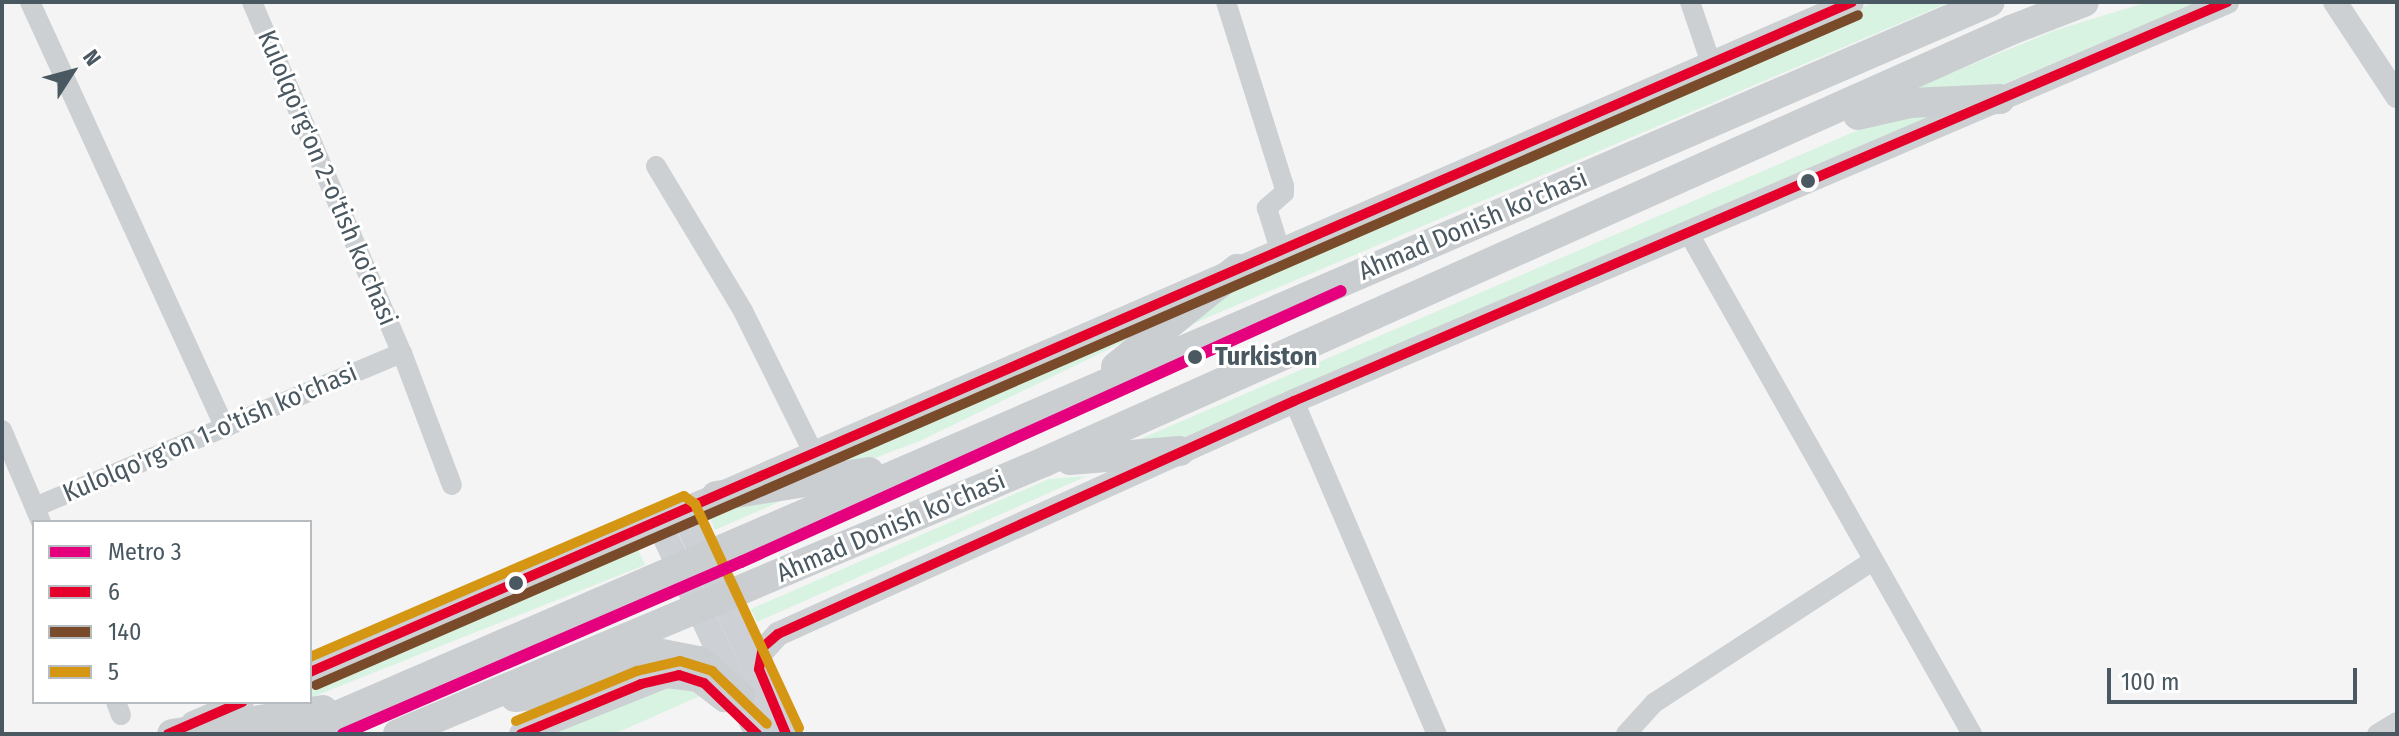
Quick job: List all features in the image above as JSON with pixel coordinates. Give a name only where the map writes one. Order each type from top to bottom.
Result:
[{"type":"main road","name":"Ahmad Donish ko'chasi","points":[[295,734],[1990,2]]},
{"type":"main road","name":"Ahmad Donish ko'chasi","points":[[398,734],[1044,462],[1798,129],[2011,30],[2084,2]]},
{"type":"main road","points":[[1798,129],[1910,103],[2000,99]]},
{"type":"main road","points":[[1086,391],[1237,269]]},
{"type":"main road","points":[[1044,462],[1180,451]]},
{"type":"main road","points":[[716,496],[914,465]]},
{"type":"main road","points":[[682,510],[691,561]]},
{"type":"main road","points":[[658,521],[691,561],[751,690],[786,734]]},
{"type":"main road","points":[[447,734],[474,703],[556,692],[640,657],[662,654],[699,661],[751,690]]},
{"type":"main road","points":[[751,690],[758,734]]},
{"type":"main road","points":[[170,734],[365,704]]},
{"type":"street","points":[[30,2],[225,428]]},
{"type":"street","name":"Kulolqo'rg'on 2-o'tish ko'chasi","points":[[252,2],[402,353],[452,485]]},
{"type":"street","points":[[1690,2],[1711,63]]},
{"type":"street","name":"Ahmad Donish ko'chasi","points":[[312,671],[1852,2]]},
{"type":"street","name":"Ahmad Donish ko'chasi","points":[[751,690],[760,654],[778,634],[1294,401],[2227,2]]},
{"type":"street","points":[[2335,2],[2397,96]]},
{"type":"street","points":[[1228,3],[1284,186],[1284,193],[1267,208],[1280,250]]},
{"type":"street","points":[[656,166],[743,311],[813,452]]},
{"type":"street","points":[[1688,232],[1871,562],[1972,734]]},
{"type":"street","name":"Kulolqo'rg'on 1-o'tish ko'chasi","points":[[38,514],[225,428],[402,353]]},
{"type":"street","points":[[1294,401],[1437,734]]},
{"type":"street","points":[[2,430],[38,514]]},
{"type":"street","points":[[1626,734],[1654,703],[1871,562]]},
{"type":"street","points":[[521,734],[651,680],[679,675],[698,680],[758,734]]},
{"type":"street","points":[[170,734],[238,704]]},
{"type":"street","points":[[2377,734],[2397,722]]},
{"type":"green space","points":[[1874,2],[1950,2],[1171,333],[1243,275]]},
{"type":"green space","points":[[2148,2],[2200,2],[2001,85],[1915,88],[2056,30]]},
{"type":"green space","points":[[1905,110],[1945,110],[1182,438],[1126,445]]},
{"type":"green space","points":[[1188,298],[1136,336],[920,441],[837,472],[781,477]]},
{"type":"green space","points":[[1087,476],[757,622],[751,609],[1049,479]]},
{"type":"green space","points":[[804,491],[715,530],[707,511]]},
{"type":"green space","points":[[634,540],[645,565],[312,697],[312,680]]},
{"type":"green space","points":[[656,593],[354,734],[330,734]]},
{"type":"green space","points":[[661,686],[688,687],[700,696],[614,734],[552,734]]},
{"type":"metro line","name":"3","points":[[343,734],[741,562],[1341,291]]},
{"type":"transit line","name":"6","points":[[312,671],[1852,2]]},
{"type":"transit line","name":"6","points":[[786,734],[759,669],[763,647],[778,634],[1294,401],[2227,2]]},
{"type":"transit line","name":"140","points":[[316,685],[1858,15]]},
{"type":"transit line","name":"5","points":[[312,656],[684,496],[695,504],[799,728]]},
{"type":"transit line","name":"5","points":[[516,721],[637,671],[680,661],[712,671],[767,724]]},
{"type":"transit line","name":"6","points":[[521,734],[641,684],[679,675],[704,683],[757,734]]},
{"type":"transit line","name":"6","points":[[168,734],[237,704]]},
{"type":"place","name":"Turkiston","points":[[1195,357]]}]
